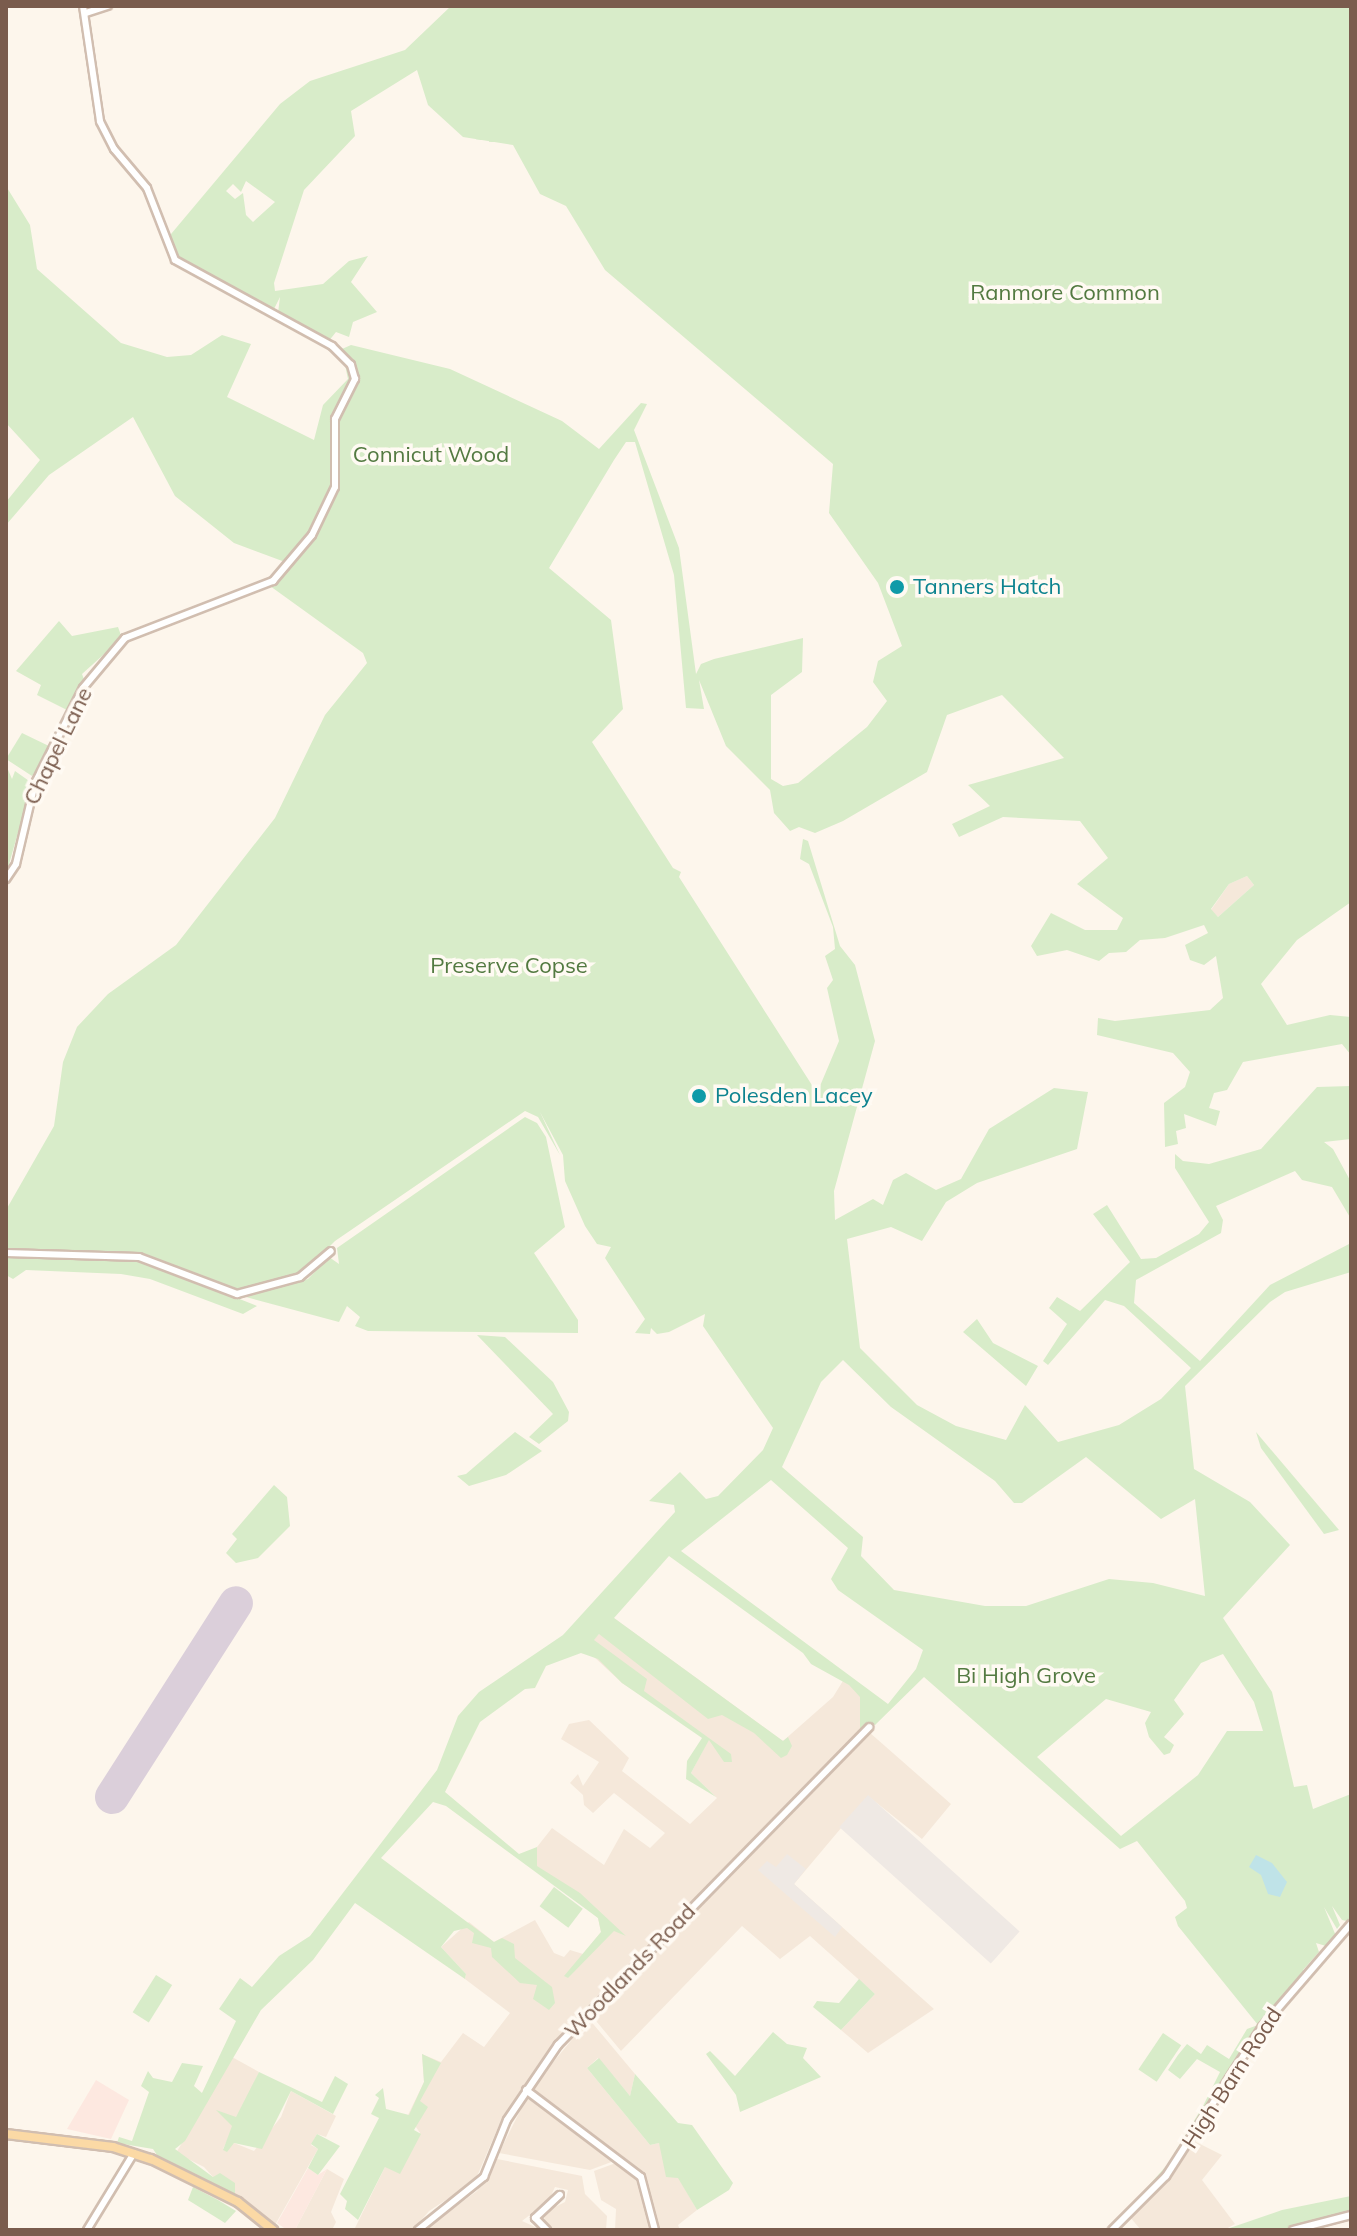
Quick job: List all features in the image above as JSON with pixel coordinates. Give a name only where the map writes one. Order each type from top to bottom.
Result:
[{"type":"main road","points":[[6,2134],[134,2153],[222,2192],[273,2230]]},
{"type":"street","points":[[84,9],[108,6]]},
{"type":"street","name":"Chapel Lane","points":[[6,879],[16,864],[35,783],[83,688],[125,638],[273,581],[329,507],[338,469],[335,419],[355,379],[341,354],[273,311],[175,260],[147,188],[114,149],[100,121],[84,33],[84,9]]},
{"type":"street","points":[[6,1253],[139,1257],[237,1294],[300,1277],[331,1251]]},
{"type":"street","name":"Woodlands Road","points":[[418,2230],[484,2177],[502,2129],[558,2045],[869,1727]]},
{"type":"street","name":"High Barn Road","points":[[1112,2230],[1166,2176],[1262,2027],[1351,1924]]},
{"type":"street","points":[[526,2090],[641,2177],[655,2230]]},
{"type":"street","points":[[87,2230],[134,2153]]},
{"type":"street","points":[[547,2230],[535,2218],[560,2195]]},
{"type":"street","points":[[1293,2230],[1351,2215]]},
{"type":"shaded area","points":[[1247,876],[1254,885],[1218,917],[1211,910],[1229,884]]},
{"type":"shaded area","points":[[614,1618],[783,1741],[833,1697],[846,1676],[888,1705],[555,2044],[499,2125],[475,2181],[429,2211],[413,2230],[354,2230],[385,2167],[420,2133],[408,2115],[424,2082],[422,2054],[441,2062],[463,2033],[484,2047],[510,2013],[465,1979],[466,1974],[441,1947],[469,1922],[494,1942],[535,1920],[554,1953],[564,1957],[570,1950],[583,1954],[601,1932],[598,1918],[536,1866],[537,1847],[552,1828],[604,1865],[624,1829],[650,1848],[665,1833],[614,1793],[593,1813],[584,1805],[583,1795],[570,1783],[578,1774],[583,1786],[599,1762],[561,1739],[569,1724],[589,1720],[629,1758],[622,1771],[690,1824],[717,1798],[691,1773],[709,1739],[622,1683],[592,1655],[581,1653]]},
{"type":"shaded area","points":[[869,1732],[951,1804],[922,1839],[868,1796],[794,1884],[934,2009],[868,2053],[841,2030],[875,1994],[810,1936],[780,1959],[742,1926],[621,2051],[592,2016]]},
{"type":"shaded area","points":[[868,1795],[1020,1932],[991,1963],[839,1827]]},
{"type":"shaded area","points":[[787,1854],[806,1869],[794,1884],[842,1927],[835,1937],[758,1870],[767,1861],[776,1867]]},
{"type":"shaded area","points":[[589,2019],[635,2074],[630,2096],[598,2058],[587,2068],[650,2145],[659,2143],[697,2210],[678,2225],[680,2230],[658,2230],[646,2179],[531,2089]]},
{"type":"shaded area","points":[[232,2057],[259,2072],[223,2149],[234,2143],[254,2151],[281,2117],[291,2091],[336,2116],[326,2137],[317,2134],[311,2145],[318,2149],[275,2225],[210,2183],[213,2177],[204,2167],[176,2153]]},
{"type":"shaded area","points":[[96,2080],[129,2100],[111,2139],[67,2129]]},
{"type":"shaded area","points":[[528,2095],[614,2161],[590,2170],[499,2153]]},
{"type":"shaded area","points":[[1194,2141],[1222,2155],[1202,2180],[1235,2224],[1224,2230],[1141,2230],[1129,2216],[1162,2185]]},
{"type":"shaded area","points":[[497,2159],[582,2176],[585,2194],[607,2216],[606,2230],[552,2230],[546,2225],[543,2213],[565,2202],[568,2190],[555,2187],[549,2200],[522,2221],[542,2230],[424,2230],[477,2191]]},
{"type":"shaded area","points":[[616,2163],[639,2183],[651,2230],[615,2230],[616,2209],[601,2200],[594,2171]]},
{"type":"shaded area","points":[[308,2168],[318,2175],[327,2169],[295,2230],[287,2230],[277,2223]]},
{"type":"shaded area","points":[[327,2169],[344,2179],[331,2212],[336,2222],[332,2230],[295,2230]]},
{"type":"green space","points":[[451,6],[1351,6],[1351,902],[1297,940],[1261,984],[1287,1025],[1330,1015],[1351,1017],[1351,1055],[1342,1044],[1243,1062],[1227,1090],[1214,1093],[1209,1108],[1220,1111],[1216,1126],[1184,1114],[1186,1128],[1176,1131],[1178,1144],[1165,1147],[1164,1103],[1185,1087],[1190,1072],[1173,1053],[1097,1035],[1098,1018],[1115,1021],[1210,1010],[1223,998],[1216,956],[1204,965],[1190,960],[1185,945],[1208,933],[1204,925],[1165,938],[1140,940],[1126,952],[1109,953],[1099,961],[1067,950],[1037,956],[1031,946],[1051,913],[1085,930],[1117,930],[1123,918],[1077,884],[1108,858],[1080,821],[1003,817],[959,837],[952,824],[990,806],[968,785],[1064,758],[1002,695],[947,715],[927,772],[843,821],[815,833],[799,827],[790,831],[774,813],[770,790],[726,746],[699,680],[704,709],[686,708],[674,575],[635,442],[626,442],[549,568],[611,620],[623,709],[592,742],[673,868],[681,872],[679,877],[817,1093],[839,1041],[827,988],[833,980],[825,956],[835,949],[833,927],[809,864],[800,859],[803,839],[808,841],[840,946],[855,965],[875,1041],[834,1191],[835,1220],[873,1199],[883,1205],[893,1180],[906,1173],[936,1190],[961,1179],[989,1129],[1054,1088],[1088,1092],[1077,1149],[977,1183],[946,1202],[922,1241],[891,1227],[847,1239],[860,1348],[917,1405],[956,1426],[1006,1440],[1025,1405],[1058,1442],[1119,1425],[1161,1399],[1191,1368],[1124,1306],[1105,1300],[1048,1365],[1043,1361],[1067,1324],[1049,1308],[1057,1297],[1080,1311],[1130,1262],[1093,1214],[1107,1205],[1141,1259],[1156,1258],[1199,1234],[1209,1222],[1175,1168],[1175,1154],[1183,1161],[1209,1164],[1261,1149],[1317,1087],[1351,1086],[1351,1139],[1324,1142],[1333,1149],[1351,1182],[1351,1219],[1332,1187],[1302,1180],[1295,1171],[1216,1206],[1223,1220],[1221,1233],[1136,1280],[1134,1303],[1200,1361],[1270,1285],[1351,1243],[1351,1272],[1285,1292],[1270,1302],[1185,1386],[1194,1469],[1250,1502],[1290,1545],[1223,1618],[1272,1692],[1294,1787],[1307,1785],[1313,1809],[1351,1794],[1351,1922],[1342,1920],[1332,1906],[1340,1925],[1337,1929],[1324,1907],[1336,1936],[1326,1946],[1316,1943],[1319,1952],[1303,1970],[1307,1974],[1264,2029],[1198,2138],[1192,2136],[1152,2191],[1109,2230],[1167,2165],[1200,2111],[1207,2110],[1203,2106],[1220,2072],[1197,2059],[1180,2079],[1168,2070],[1178,2055],[1187,2044],[1201,2054],[1207,2045],[1229,2059],[1247,2029],[1258,2025],[1178,1926],[1175,1917],[1187,1908],[1185,1901],[1137,1841],[1120,1849],[924,1677],[875,1725],[870,1722],[860,1732],[860,1697],[849,1685],[811,1664],[803,1653],[669,1556],[614,1618],[783,1741],[788,1737],[792,1746],[787,1755],[781,1758],[754,1733],[722,1715],[708,1719],[599,1634],[594,1640],[647,1679],[644,1691],[731,1754],[732,1762],[724,1762],[709,1740],[691,1773],[716,1797],[686,1779],[687,1761],[702,1738],[622,1683],[598,1659],[581,1653],[546,1666],[535,1688],[525,1689],[480,1722],[445,1792],[519,1854],[537,1847],[537,1866],[580,1893],[626,1936],[614,1931],[568,1978],[564,1976],[601,1932],[598,1918],[446,1806],[433,1802],[381,1858],[494,1942],[502,1938],[514,1944],[515,1958],[552,1987],[555,2003],[549,2010],[533,1999],[537,1985],[520,1983],[492,1957],[491,1948],[472,1943],[474,1933],[467,1928],[454,1931],[441,1947],[466,1974],[465,1979],[355,1903],[313,1960],[261,2010],[185,2141],[175,2149],[213,2177],[220,2173],[235,2183],[235,2194],[159,2158],[153,2149],[117,2143],[119,2137],[132,2141],[149,2092],[141,2086],[148,2071],[153,2078],[172,2082],[182,2063],[203,2066],[194,2086],[202,2093],[236,2021],[219,2009],[240,1978],[252,1987],[279,1956],[310,1936],[437,1770],[458,1716],[479,1692],[563,1635],[675,1512],[674,1505],[649,1501],[680,1472],[706,1499],[718,1496],[763,1450],[773,1428],[703,1326],[705,1314],[669,1332],[657,1334],[651,1328],[650,1334],[635,1333],[645,1319],[605,1258],[611,1247],[597,1244],[585,1226],[565,1181],[563,1155],[540,1112],[560,1155],[538,1117],[525,1111],[335,1241],[302,1274],[238,1291],[129,1253],[6,1250],[6,1210],[54,1126],[63,1062],[77,1027],[108,994],[176,945],[275,818],[325,715],[367,663],[363,653],[270,586],[268,580],[285,562],[234,543],[175,496],[133,417],[49,475],[6,525],[6,502],[40,460],[6,423],[6,186],[30,225],[37,269],[121,343],[167,357],[191,355],[222,335],[251,344],[227,397],[314,440],[323,405],[348,379],[345,365],[333,353],[351,345],[450,369],[562,421],[599,449],[641,403],[647,404],[634,430],[679,548],[696,674],[701,664],[714,659],[803,638],[802,672],[771,695],[771,779],[783,786],[798,783],[867,727],[887,701],[873,682],[878,661],[902,646],[878,583],[829,513],[833,464],[605,270],[566,206],[540,194],[513,145],[463,137],[428,105],[417,70],[351,111],[355,136],[304,190],[274,283],[275,291],[323,284],[349,261],[368,256],[351,282],[377,312],[353,322],[349,337],[336,332],[328,342],[278,313],[280,297],[273,311],[179,264],[166,240],[280,104],[310,81],[405,50]],"holes":[[[246,181],[275,202],[253,222],[246,215],[243,193],[235,199],[226,191],[233,184],[241,192]],[[1247,876],[1254,885],[1218,917],[1211,909],[1229,884]],[[843,1360],[891,1407],[995,1481],[1014,1503],[1022,1503],[1086,1457],[1161,1519],[1195,1499],[1205,1596],[1153,1583],[1109,1579],[1026,1606],[985,1606],[894,1590],[861,1556],[863,1537],[782,1467],[821,1382]],[[771,1480],[848,1548],[831,1579],[838,1590],[923,1650],[916,1669],[888,1704],[681,1551]],[[1223,1654],[1254,1702],[1263,1731],[1227,1731],[1198,1775],[1121,1836],[1037,1757],[1106,1699],[1151,1712],[1145,1723],[1149,1737],[1164,1755],[1170,1753],[1174,1745],[1164,1737],[1184,1714],[1174,1700],[1201,1663]]]},
{"type":"green space","points":[[59,621],[72,636],[118,627],[122,638],[82,674],[85,682],[71,712],[37,695],[41,685],[16,671]]},
{"type":"green space","points":[[22,733],[53,748],[32,776],[6,759]]},
{"type":"green space","points":[[6,765],[12,779],[15,771],[32,783],[6,875]]},
{"type":"green space","points":[[525,1117],[537,1123],[546,1137],[565,1227],[534,1253],[578,1320],[578,1333],[368,1331],[355,1326],[360,1317],[347,1306],[339,1322],[246,1297],[308,1279],[329,1257],[339,1264],[337,1248]]},
{"type":"green space","points":[[6,1255],[141,1260],[257,1306],[243,1314],[150,1279],[121,1274],[26,1270],[13,1279],[6,1275]]},
{"type":"green space","points":[[977,1319],[993,1343],[1038,1366],[1026,1386],[963,1332]]},
{"type":"green space","points":[[477,1335],[505,1337],[553,1382],[569,1412],[568,1421],[539,1444],[529,1437],[553,1414]]},
{"type":"green space","points":[[515,1432],[542,1451],[506,1475],[469,1486],[457,1476],[466,1474]]},
{"type":"green space","points":[[1256,1432],[1339,1530],[1324,1534],[1261,1448]]},
{"type":"green space","points":[[274,1485],[287,1497],[290,1526],[258,1558],[236,1563],[226,1553],[237,1539],[232,1534]]},
{"type":"green space","points":[[554,1887],[583,1909],[568,1928],[540,1906]]},
{"type":"green space","points":[[156,1975],[172,1985],[149,2022],[133,2012]]},
{"type":"green space","points":[[859,1979],[875,1994],[841,2030],[813,2007],[817,2001],[839,2003]]},
{"type":"green space","points":[[773,2032],[787,2044],[807,2048],[803,2058],[821,2077],[740,2112],[736,2095],[706,2054],[710,2051],[735,2076]]},
{"type":"green space","points":[[1163,2033],[1181,2045],[1157,2082],[1138,2069]]},
{"type":"green space","points":[[422,2054],[441,2063],[420,2101],[428,2107],[414,2130],[421,2134],[400,2174],[385,2167],[358,2220],[345,2209],[347,2201],[340,2194],[379,2118],[371,2114],[379,2098],[375,2095],[383,2088],[386,2109],[409,2115],[424,2082]]},
{"type":"green space","points":[[599,2058],[630,2096],[635,2074],[678,2123],[692,2125],[733,2183],[729,2190],[697,2210],[678,2178],[666,2177],[659,2143],[650,2145],[587,2068]]},
{"type":"green space","points":[[259,2072],[322,2102],[335,2076],[348,2084],[333,2114],[291,2091],[262,2149],[234,2143],[227,2152],[223,2150],[232,2126],[216,2110],[236,2117]]},
{"type":"green space","points":[[317,2134],[340,2146],[318,2175],[308,2168],[318,2149],[311,2144]]},
{"type":"green space","points":[[193,2187],[236,2211],[225,2223],[188,2200]]},
{"type":"green space","points":[[1351,2196],[1351,2213],[1332,2219],[1280,2230],[1224,2230],[1282,2210]]},
{"type":"water","points":[[1256,1855],[1272,1863],[1287,1882],[1280,1897],[1268,1894],[1261,1875],[1249,1867]]},
{"type":"runway","points":[[112,1797],[236,1603]]},
{"type":"place","name":"Tanners Hatch","points":[[897,587]]},
{"type":"place","name":"Polesden Lacey","points":[[699,1096]]},
{"type":"park label","name":"Ranmore Common","points":[[1065,293]]},
{"type":"park label","name":"Connicut Wood","points":[[431,455]]},
{"type":"park label","name":"Preserve Copse","points":[[509,966]]},
{"type":"park label","name":"Bi High Grove","points":[[1026,1676]]}]
